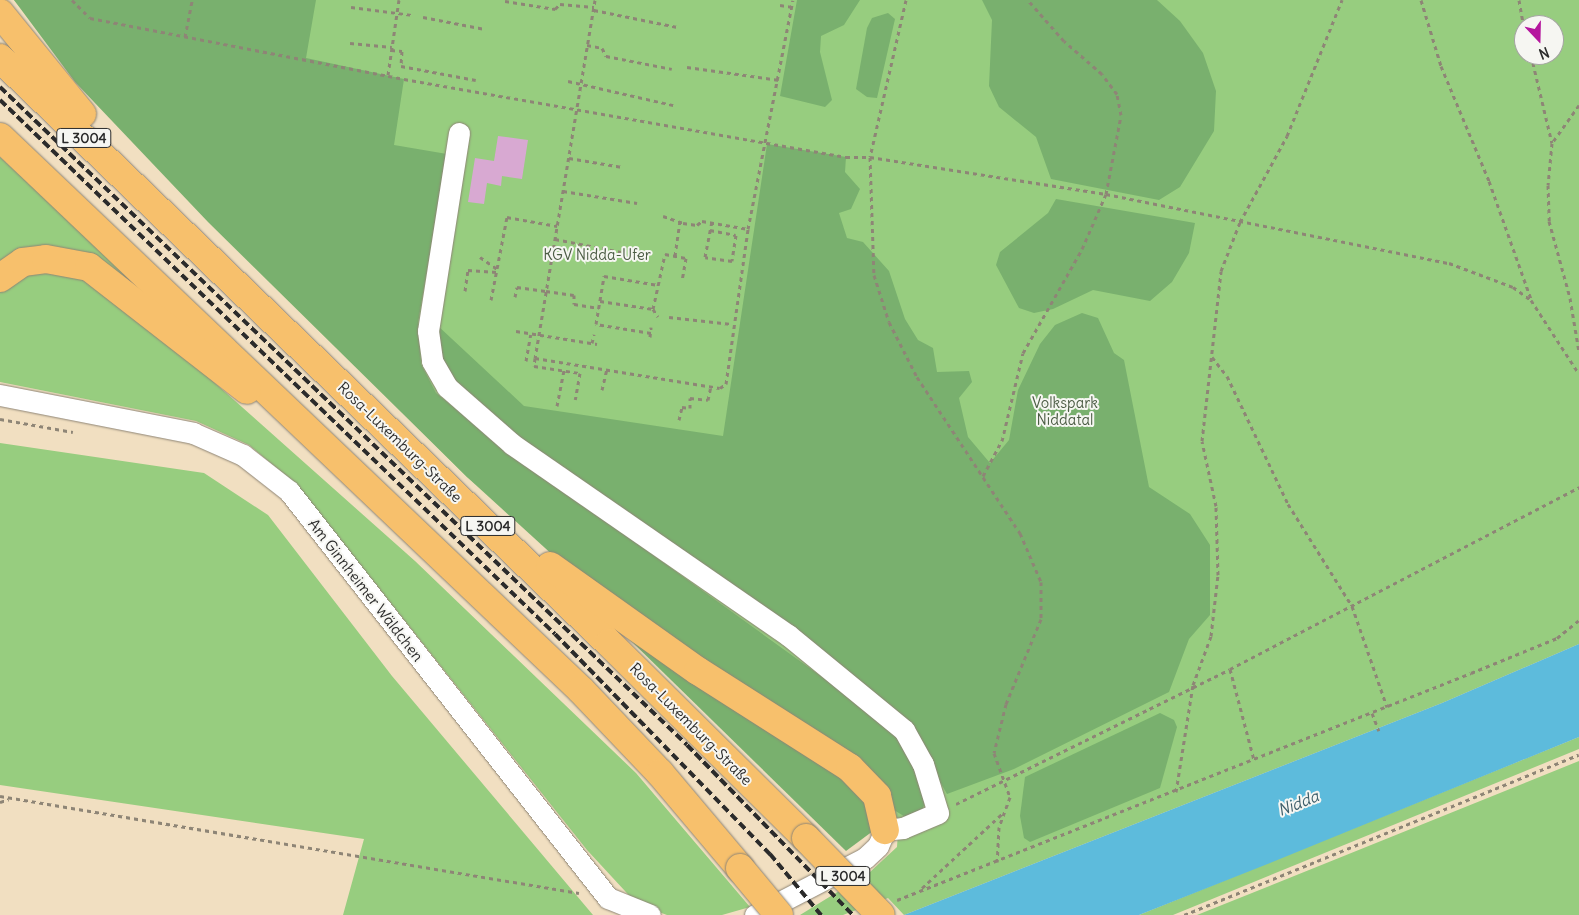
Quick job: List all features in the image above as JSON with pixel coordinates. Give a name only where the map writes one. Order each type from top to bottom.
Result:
[{"type":"highway","points":[[0,13],[167,218]]},
{"type":"highway","name":"Rosa-Luxemburg-Straße","points":[[0,58],[451,492],[806,838],[889,907]]},
{"type":"highway","points":[[0,137],[581,690],[660,773],[779,915]]},
{"type":"highway","points":[[0,278],[23,262],[65,259],[90,266],[339,459]]},
{"type":"highway","points":[[451,492],[698,671],[850,768],[877,796],[885,830]]},
{"type":"street","points":[[459,133],[428,331],[432,361],[447,386],[512,444],[788,635],[904,730],[923,764],[938,814],[885,830],[878,846],[865,858],[754,915]]},
{"type":"street","name":"Am Ginnheimer Wäldchen","points":[[0,396],[193,433],[244,455],[289,490],[608,898],[650,915]]},
{"type":"path","points":[[72,0],[90,18],[185,37],[846,158],[870,157],[1106,194],[1449,263],[1506,284],[1531,300]]},
{"type":"path","points":[[185,37],[192,0]]},
{"type":"path","points":[[388,75],[399,0]]},
{"type":"path","points":[[575,400],[580,372],[534,366],[595,0]]},
{"type":"path","points":[[535,358],[711,386],[726,384],[732,324],[748,229],[767,144],[793,0]]},
{"type":"path","points":[[906,0],[870,157],[874,275],[889,322],[917,378],[1020,533],[1042,582],[1042,619],[1006,704],[994,752],[1007,779],[1010,796],[1002,814],[997,862]]},
{"type":"path","points":[[983,476],[1002,441],[1023,353],[1082,249],[1106,194],[1118,144],[1118,94],[1028,0]]},
{"type":"path","points":[[1176,792],[1193,685],[1210,636],[1218,575],[1216,506],[1202,441],[1221,271],[1240,222],[1287,136],[1342,0]]},
{"type":"path","points":[[1421,0],[1441,66],[1489,181],[1531,300],[1579,374]]},
{"type":"path","points":[[1519,0],[1522,15]]},
{"type":"path","points":[[505,1],[555,9],[560,4],[594,9],[678,28]]},
{"type":"path","points":[[780,5],[792,7]]},
{"type":"path","points":[[351,8],[413,14]]},
{"type":"path","points":[[423,17],[485,29]]},
{"type":"path","points":[[350,43],[402,51],[401,66],[476,80]]},
{"type":"path","points":[[587,45],[602,48],[606,56],[672,69]]},
{"type":"path","points":[[1534,65],[1544,96],[1552,143],[1549,221],[1570,298],[1579,352]]},
{"type":"path","points":[[686,67],[779,80]]},
{"type":"path","points":[[568,81],[673,105]]},
{"type":"path","points":[[1552,143],[1579,105]]},
{"type":"path","points":[[568,158],[622,167]]},
{"type":"path","points":[[564,191],[637,203]]},
{"type":"path","points":[[663,216],[697,225],[702,220],[748,229]]},
{"type":"path","points":[[490,300],[507,217],[557,226]]},
{"type":"path","points":[[676,256],[680,220]]},
{"type":"path","points":[[710,230],[736,235],[732,261],[705,257],[710,230],[712,222]]},
{"type":"path","points":[[555,239],[621,252]]},
{"type":"path","points":[[658,317],[653,309],[665,254],[686,258],[682,280]]},
{"type":"path","points":[[480,257],[497,271]]},
{"type":"path","points":[[465,291],[468,270],[497,271]]},
{"type":"path","points":[[652,327],[650,335],[596,324],[604,276],[658,285]]},
{"type":"path","points":[[515,297],[517,287],[574,295],[574,304],[599,308]]},
{"type":"path","points":[[600,301],[653,309]]},
{"type":"path","points":[[669,317],[732,324]]},
{"type":"path","points":[[516,331],[595,343],[594,334]]},
{"type":"path","points":[[526,361],[531,334]]},
{"type":"path","points":[[1212,356],[1227,376],[1288,504],[1352,606],[1369,644],[1387,707]]},
{"type":"path","points":[[557,406],[564,370]]},
{"type":"path","points":[[602,390],[607,370]]},
{"type":"path","points":[[679,420],[682,407],[690,408],[690,398],[708,400],[711,386]]},
{"type":"path","points":[[0,419],[76,433]]},
{"type":"path","points":[[938,814],[1193,685],[1230,669],[1579,487]]},
{"type":"path","points":[[889,907],[919,890],[997,862],[1176,792],[1558,638],[1579,620]]},
{"type":"path","points":[[1230,669],[1254,760]]},
{"type":"path","points":[[1372,713],[1379,731]]},
{"type":"path","points":[[1184,915],[1579,756]]},
{"type":"path","points":[[0,796],[588,894],[581,886]]},
{"type":"path","points":[[0,802],[12,799]]},
{"type":"path","points":[[919,890],[1002,814]]},
{"type":"green space","name":"Volkspark Niddatal","points":[[14,0],[1579,0],[1579,644],[1442,703],[904,915],[888,898],[843,915],[800,915],[870,872],[897,847],[898,832],[467,477],[132,141]]},
{"type":"green space","points":[[14,0],[316,0],[306,58],[404,79],[394,145],[447,154],[418,323],[421,364],[436,393],[506,449],[897,731],[927,798],[922,810],[907,818],[894,810],[579,579],[467,477],[208,222],[75,82]]},
{"type":"green space","points":[[797,0],[860,0],[844,25],[821,36],[820,52],[832,100],[825,107],[780,96]]},
{"type":"green space","points":[[982,0],[1157,0],[1180,21],[1203,53],[1216,91],[1214,131],[1180,187],[1159,200],[1051,179],[1036,137],[999,107],[989,86],[992,20]]},
{"type":"green space","points":[[888,13],[895,19],[877,98],[867,97],[856,89],[867,28],[872,18]]},
{"type":"green space","points":[[767,144],[846,157],[845,172],[860,189],[851,209],[839,213],[847,238],[863,242],[889,271],[905,319],[918,340],[933,348],[937,372],[969,371],[972,382],[959,398],[968,437],[990,463],[1009,440],[1018,390],[1040,344],[1055,325],[1082,313],[1098,318],[1114,353],[1124,360],[1149,487],[1190,514],[1210,545],[1210,615],[1189,639],[1169,692],[1014,769],[947,794],[908,726],[515,440],[453,378],[440,354],[437,325],[524,406],[723,436]]},
{"type":"green space","points":[[0,157],[185,326],[119,279],[0,269]]},
{"type":"green space","points":[[1056,199],[1195,223],[1189,253],[1172,282],[1150,301],[1093,290],[1053,309],[1034,313],[1019,308],[996,265],[1000,252],[1048,213]]},
{"type":"green space","points":[[65,267],[153,328],[415,561],[636,773],[750,907],[722,915],[667,915],[637,904],[587,850],[296,484],[249,445],[196,421],[0,382],[0,290],[26,272]]},
{"type":"green space","points":[[0,443],[204,473],[268,515],[392,676],[593,915],[343,915],[364,839],[0,785]]},
{"type":"green space","points":[[626,636],[867,792],[873,831],[846,851]]},
{"type":"green space","points":[[1160,713],[1174,720],[1177,727],[1160,788],[1030,842],[1024,838],[1020,816],[1025,777]]},
{"type":"green space","points":[[1579,737],[1579,749],[1173,915],[1139,915]]},
{"type":"green space","points":[[1579,761],[1579,915],[1197,915],[1247,895]]},
{"type":"water","name":"Nidda","points":[[1579,644],[1579,737],[1265,865],[1139,915],[904,915],[1442,703]]},
{"type":"building","points":[[498,136],[528,140],[522,179],[502,176],[501,186],[487,183],[484,204],[468,202],[475,158],[494,161]]},
{"type":"railway","points":[[0,87],[687,745],[853,915]]},
{"type":"railway","points":[[0,100],[555,634],[770,854],[821,915]]},
{"type":"park label","name":"KGV Nidda-Ufer","points":[[597,255]]}]
